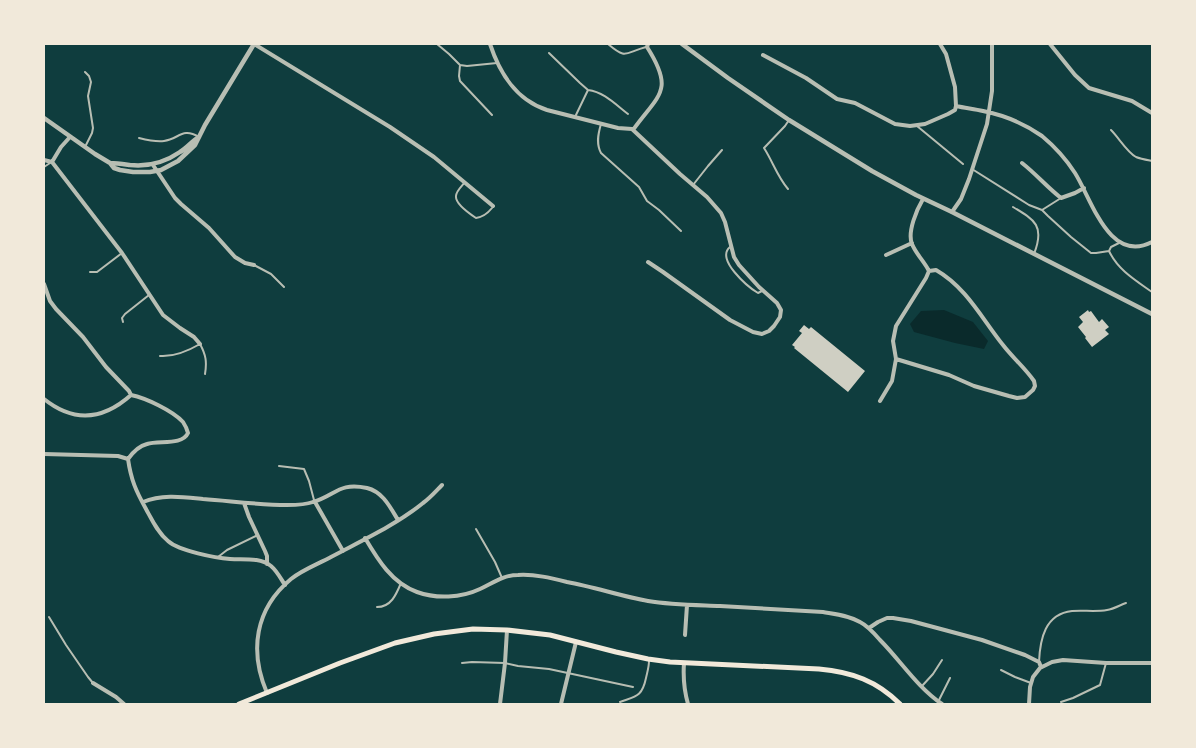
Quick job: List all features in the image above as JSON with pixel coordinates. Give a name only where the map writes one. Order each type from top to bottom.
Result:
[{"type":"main road","points":[[239,704],[368,652],[408,639],[447,632],[473,630],[507,630],[550,635],[648,659],[684,663],[819,669],[840,672],[870,681],[900,704]]},
{"type":"street","points":[[44,118],[110,163],[114,168],[140,172],[156,171],[173,165],[195,145],[254,44],[414,142],[493,206]]},
{"type":"street","points":[[490,44],[505,78],[526,100],[541,108],[601,124],[633,130],[707,197],[721,212],[734,257],[762,291],[777,303],[781,312],[780,317],[765,334],[753,332],[730,320],[648,262]]},
{"type":"street","points":[[682,44],[789,120],[872,170],[923,198],[1152,314]]},
{"type":"street","points":[[763,55],[806,78],[838,99],[855,103],[895,124],[917,126],[955,110],[955,87],[950,65],[940,44]]},
{"type":"street","points":[[952,212],[961,199],[983,138],[989,112],[992,44]]},
{"type":"street","points":[[1050,44],[1075,76],[1089,88],[1132,101],[1152,113]]},
{"type":"street","points":[[633,130],[655,102],[662,88],[661,75],[648,45]]},
{"type":"street","points":[[956,106],[989,112],[1014,121],[1040,135],[1069,164],[1103,224],[1113,236],[1128,246],[1144,246],[1152,242]]},
{"type":"street","points":[[52,162],[70,137]]},
{"type":"street","points":[[110,163],[153,165],[180,152],[198,137]]},
{"type":"street","points":[[44,160],[52,162],[122,253],[163,315],[194,337],[200,344]]},
{"type":"street","points":[[1022,163],[1061,198],[1084,188]]},
{"type":"street","points":[[153,165],[175,198],[209,228],[236,257],[245,263],[254,265]]},
{"type":"street","points":[[880,401],[892,381],[896,359],[893,341],[896,326],[929,271],[910,237],[919,205],[923,198]]},
{"type":"street","points":[[886,255],[912,243]]},
{"type":"street","points":[[896,359],[1017,398],[1025,397],[1035,386],[1034,381],[1003,345],[970,298],[943,274],[936,270],[929,271]]},
{"type":"street","points":[[44,284],[50,301],[56,309],[83,337],[131,395],[145,399],[173,414],[184,423],[188,433],[181,440],[147,444],[132,453],[128,459],[134,486],[159,531],[170,543],[189,551],[229,559],[255,560],[267,564],[276,571],[285,585]]},
{"type":"street","points":[[44,399],[64,412],[87,416],[107,412],[131,395]]},
{"type":"street","points":[[44,454],[118,456],[128,459]]},
{"type":"street","points":[[267,693],[260,672],[256,649],[263,615],[277,593],[292,578],[398,520],[424,503],[442,485]]},
{"type":"street","points":[[143,502],[168,497],[297,505],[315,502],[347,486],[374,490],[386,501],[398,520]]},
{"type":"street","points":[[315,502],[343,550]]},
{"type":"street","points":[[244,503],[267,556],[267,564]]},
{"type":"street","points":[[365,538],[387,571],[400,583],[416,592],[438,597],[470,593],[502,578],[520,575],[554,578],[660,603],[822,612],[842,615],[852,618],[869,628],[940,703]]},
{"type":"street","points":[[685,635],[687,605]]},
{"type":"street","points":[[869,628],[882,619],[907,620],[982,640],[1025,655],[1039,662],[1042,667]]},
{"type":"street","points":[[500,704],[507,630]]},
{"type":"street","points":[[561,704],[564,698],[576,642]]},
{"type":"street","points":[[1029,704],[1031,683],[1036,672],[1052,662],[1063,660],[1106,663],[1152,663]]},
{"type":"street","points":[[684,663],[683,674],[688,704]]},
{"type":"street","points":[[93,683],[124,704]]},
{"type":"lane","points":[[437,44],[460,66],[497,63]]},
{"type":"lane","points":[[608,44],[623,54],[648,45]]},
{"type":"lane","points":[[549,53],[588,90],[601,93],[628,114]]},
{"type":"lane","points":[[460,66],[460,81],[492,115]]},
{"type":"lane","points":[[85,72],[90,82],[88,96],[93,128],[85,147]]},
{"type":"lane","points":[[575,117],[588,90]]},
{"type":"lane","points":[[788,189],[776,173],[764,148],[789,120]]},
{"type":"lane","points":[[601,124],[598,146],[602,153],[639,187],[647,201],[681,231]]},
{"type":"lane","points":[[917,126],[963,164]]},
{"type":"lane","points":[[1111,130],[1130,152],[1138,158],[1152,161]]},
{"type":"lane","points":[[139,138],[164,141],[186,132],[198,137]]},
{"type":"lane","points":[[693,184],[722,150]]},
{"type":"lane","points":[[44,167],[52,162]]},
{"type":"lane","points":[[972,169],[1028,205],[1042,210],[1091,253],[1109,250],[1120,242]]},
{"type":"lane","points":[[465,182],[456,196],[457,201],[463,208],[476,218],[484,215],[493,206]]},
{"type":"lane","points":[[1042,210],[1061,198]]},
{"type":"lane","points":[[1013,207],[1032,219],[1036,224],[1039,236],[1034,254]]},
{"type":"lane","points":[[731,246],[727,250],[726,256],[730,267],[754,291],[758,293],[762,291]]},
{"type":"lane","points":[[1109,250],[1119,266],[1128,275],[1152,292]]},
{"type":"lane","points":[[90,272],[97,272],[122,253]]},
{"type":"lane","points":[[254,265],[272,274],[284,287]]},
{"type":"lane","points":[[123,322],[122,318],[125,314],[149,295]]},
{"type":"lane","points":[[160,356],[178,354],[200,344],[207,362],[205,374]]},
{"type":"lane","points":[[279,466],[304,469],[310,481],[315,502]]},
{"type":"lane","points":[[476,529],[502,578]]},
{"type":"lane","points":[[217,557],[258,535]]},
{"type":"lane","points":[[377,607],[387,605],[392,601],[400,583]]},
{"type":"lane","points":[[1039,662],[1042,639],[1046,628],[1057,615],[1073,611],[1107,610],[1126,603]]},
{"type":"lane","points":[[49,617],[93,683]]},
{"type":"lane","points":[[620,702],[642,692],[649,665],[648,659]]},
{"type":"lane","points":[[922,686],[942,660]]},
{"type":"lane","points":[[462,663],[505,663],[633,687]]},
{"type":"lane","points":[[1061,702],[1100,685],[1106,663]]},
{"type":"lane","points":[[1001,670],[1031,683]]},
{"type":"lane","points":[[940,703],[950,678]]},
{"type":"water","points":[[944,310],[973,322],[988,341],[984,349],[914,332],[910,324],[921,311]]},
{"type":"building","points":[[1088,310],[1089,312],[1091,311],[1099,322],[1102,319],[1109,327],[1105,330],[1109,334],[1092,347],[1078,327],[1083,322],[1079,317]]},
{"type":"building","points":[[804,325],[809,329],[811,327],[865,371],[848,392],[792,345],[802,333],[799,331]]}]
